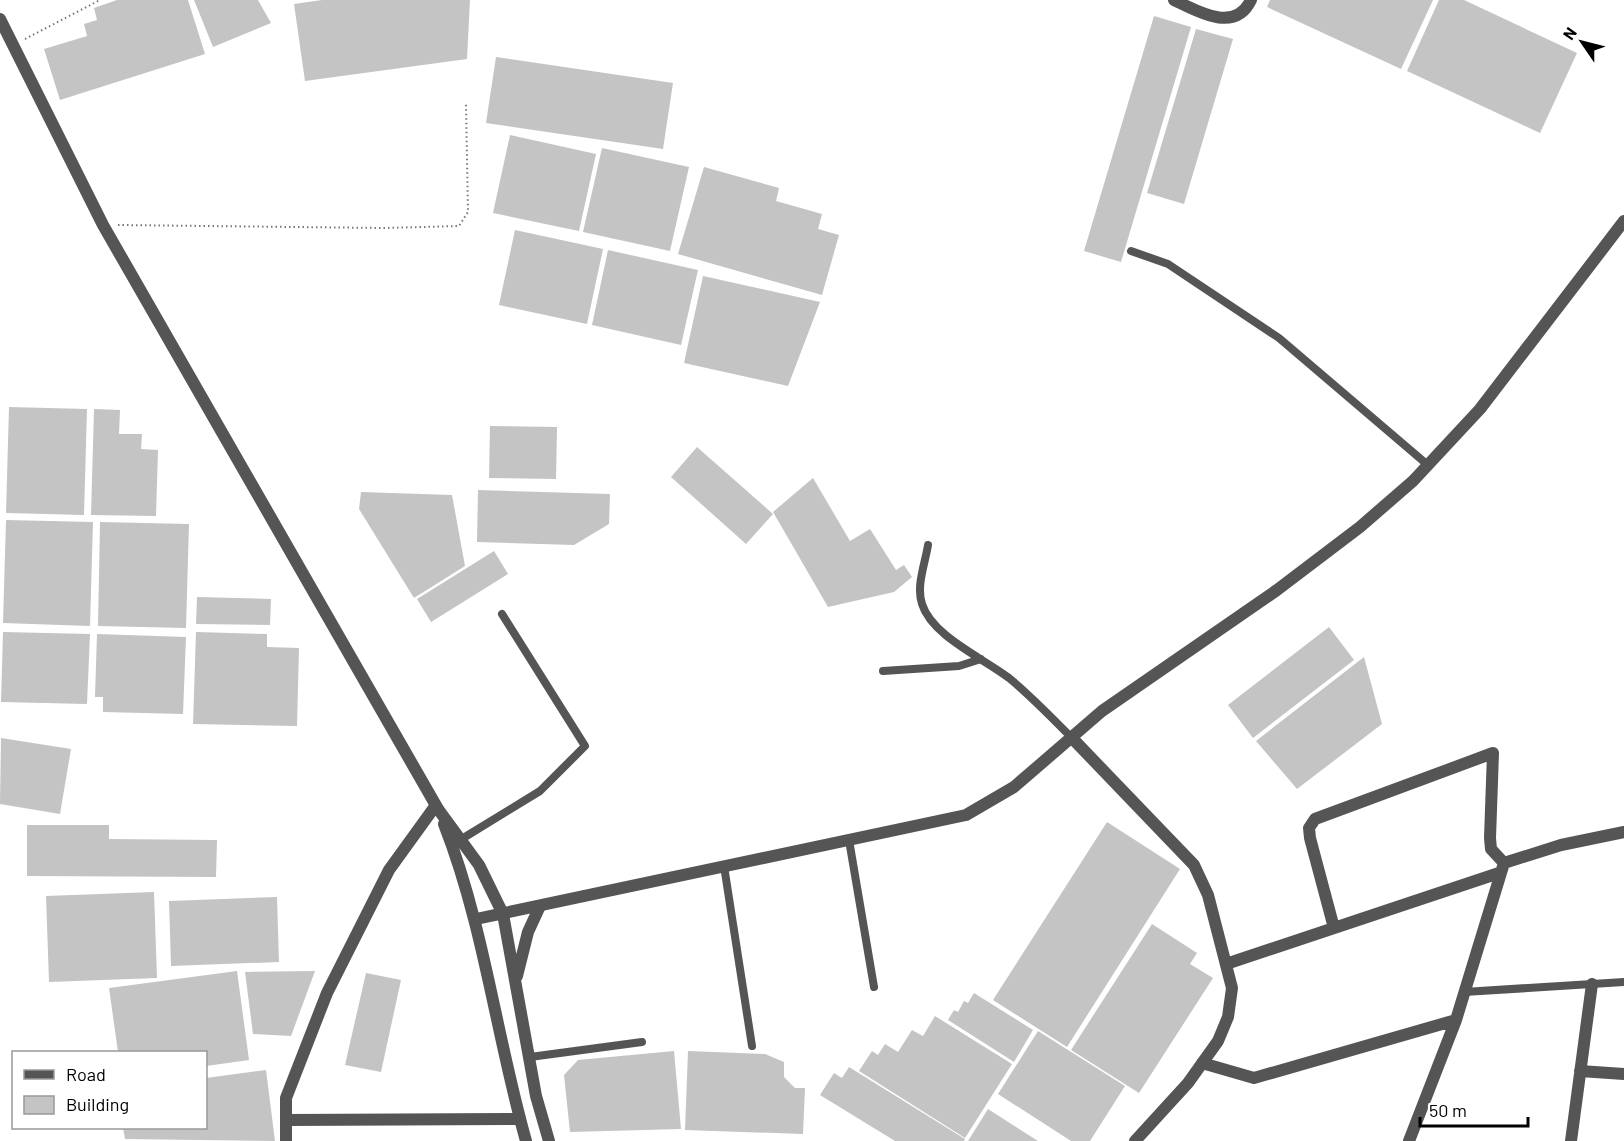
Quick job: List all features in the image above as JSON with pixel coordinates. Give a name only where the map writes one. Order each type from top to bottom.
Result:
[{"type":"street","points":[[1174,0],[1208,16],[1224,18],[1243,11],[1251,0]]},
{"type":"street","points":[[0,19],[103,225],[437,807],[479,865],[503,914],[537,1096],[549,1141]]},
{"type":"street","points":[[476,920],[966,814],[1014,788],[1118,699],[1332,548],[1429,466],[1480,409],[1624,221]]},
{"type":"street","points":[[1072,738],[1194,865],[1208,895],[1232,988],[1228,1017],[1218,1041],[1188,1083],[1135,1141]]},
{"type":"street","points":[[1334,928],[1310,838],[1309,828],[1315,819],[1493,753],[1490,838],[1491,849],[1501,868],[1456,1020],[1409,1141]]},
{"type":"street","points":[[437,807],[461,868],[476,920],[503,1054],[526,1141]]},
{"type":"street","points":[[286,1141],[286,1098],[327,993],[389,870],[437,807]]},
{"type":"street","points":[[1226,964],[1334,928],[1561,845],[1624,832]]},
{"type":"street","points":[[516,980],[528,932],[540,906]]},
{"type":"street","points":[[1571,1141],[1592,984]]},
{"type":"street","points":[[1202,1063],[1254,1078],[1456,1020]]},
{"type":"street","points":[[1580,1071],[1624,1074]]},
{"type":"street","points":[[286,1120],[520,1119]]},
{"type":"lane","points":[[1131,251],[1168,264],[1279,338],[1429,466]]},
{"type":"lane","points":[[928,545],[919,592],[922,607],[930,620],[944,633],[1010,678],[1072,738]]},
{"type":"lane","points":[[460,840],[540,791],[585,746],[502,614]]},
{"type":"lane","points":[[883,671],[959,666],[981,659]]},
{"type":"lane","points":[[849,840],[874,987]]},
{"type":"lane","points":[[724,867],[752,1046]]},
{"type":"lane","points":[[1464,992],[1624,982]]},
{"type":"lane","points":[[530,1057],[642,1042]]},
{"type":"path","points":[[12,45],[100,0]]},
{"type":"path","points":[[103,225],[384,228],[459,226],[468,212],[466,104]]},
{"type":"building","points":[[117,0],[188,0],[205,54],[60,100],[44,49],[87,36],[84,24],[97,20],[94,8]]},
{"type":"building","points":[[194,0],[258,0],[271,23],[213,47]]},
{"type":"building","points":[[322,0],[470,0],[467,59],[305,81],[294,4]]},
{"type":"building","points":[[1270,0],[1433,0],[1401,69],[1267,7]]},
{"type":"building","points":[[1439,0],[1464,0],[1577,53],[1540,133],[1407,71]]},
{"type":"building","points":[[1154,16],[1191,27],[1121,262],[1084,251]]},
{"type":"building","points":[[1196,29],[1233,39],[1184,204],[1147,193]]},
{"type":"building","points":[[496,57],[673,83],[663,149],[486,123]]},
{"type":"building","points":[[510,135],[596,154],[579,231],[493,213]]},
{"type":"building","points":[[602,148],[689,167],[670,251],[583,232]]},
{"type":"building","points":[[704,167],[779,188],[776,201],[822,214],[818,229],[839,235],[822,295],[678,254]]},
{"type":"building","points":[[515,230],[603,249],[587,324],[499,305]]},
{"type":"building","points":[[608,250],[698,270],[681,345],[592,325]]},
{"type":"building","points":[[703,276],[820,302],[788,386],[684,363]]},
{"type":"building","points":[[9,407],[87,409],[84,515],[6,513]]},
{"type":"building","points":[[94,409],[120,410],[119,434],[142,434],[141,449],[158,450],[156,516],[91,515]]},
{"type":"building","points":[[490,426],[557,427],[556,479],[489,478]]},
{"type":"building","points":[[697,447],[773,514],[746,544],[671,477]]},
{"type":"building","points":[[813,478],[850,541],[870,529],[896,570],[904,565],[912,577],[894,592],[828,607],[773,512]]},
{"type":"building","points":[[478,490],[610,494],[609,524],[574,545],[477,542]]},
{"type":"building","points":[[361,492],[452,495],[465,566],[414,598],[359,509]]},
{"type":"building","points":[[6,520],[93,522],[90,626],[3,623]]},
{"type":"building","points":[[100,522],[189,524],[186,628],[98,626]]},
{"type":"building","points":[[494,551],[508,574],[431,622],[417,599]]},
{"type":"building","points":[[197,597],[271,599],[270,625],[196,624]]},
{"type":"building","points":[[1329,627],[1354,660],[1253,738],[1228,705]]},
{"type":"building","points":[[3,632],[90,634],[87,704],[1,702]]},
{"type":"building","points":[[196,632],[267,634],[267,647],[299,648],[297,726],[193,724]]},
{"type":"building","points":[[97,634],[186,637],[183,714],[103,712],[103,697],[95,697]]},
{"type":"building","points":[[1364,657],[1382,724],[1297,789],[1256,741]]},
{"type":"building","points":[[1,738],[71,749],[60,814],[0,804]]},
{"type":"building","points":[[1107,822],[1180,869],[1067,1047],[993,1000]]},
{"type":"building","points":[[27,825],[109,825],[109,839],[217,840],[216,877],[27,876]]},
{"type":"building","points":[[154,892],[157,978],[49,982],[46,896]]},
{"type":"building","points":[[277,897],[279,962],[171,966],[169,901]]},
{"type":"building","points":[[1152,924],[1197,953],[1190,964],[1213,978],[1139,1093],[1071,1050]]},
{"type":"building","points":[[237,971],[249,1060],[207,1066],[207,1051],[118,1051],[109,988]]},
{"type":"building","points":[[315,971],[291,1036],[253,1034],[245,972]]},
{"type":"building","points":[[366,973],[401,980],[381,1072],[345,1065]]},
{"type":"building","points":[[974,993],[1033,1030],[1014,1062],[948,1020],[954,1010],[958,1012],[964,1001],[968,1003]]},
{"type":"building","points":[[935,1016],[1012,1064],[965,1138],[859,1071],[872,1051],[878,1055],[885,1044],[898,1052],[912,1030],[923,1036]]},
{"type":"building","points":[[1038,1031],[1125,1086],[1090,1141],[1071,1141],[998,1094]]},
{"type":"building","points":[[674,1051],[681,1129],[570,1132],[564,1075],[578,1060]]},
{"type":"building","points":[[688,1051],[765,1054],[784,1062],[784,1077],[795,1088],[805,1088],[803,1134],[685,1130]]},
{"type":"building","points":[[849,1067],[965,1139],[964,1141],[895,1141],[820,1095],[834,1073],[842,1078]]},
{"type":"building","points":[[266,1070],[275,1141],[125,1139],[123,1129],[207,1129],[207,1078]]},
{"type":"building","points":[[988,1109],[1038,1141],[968,1141]]}]
